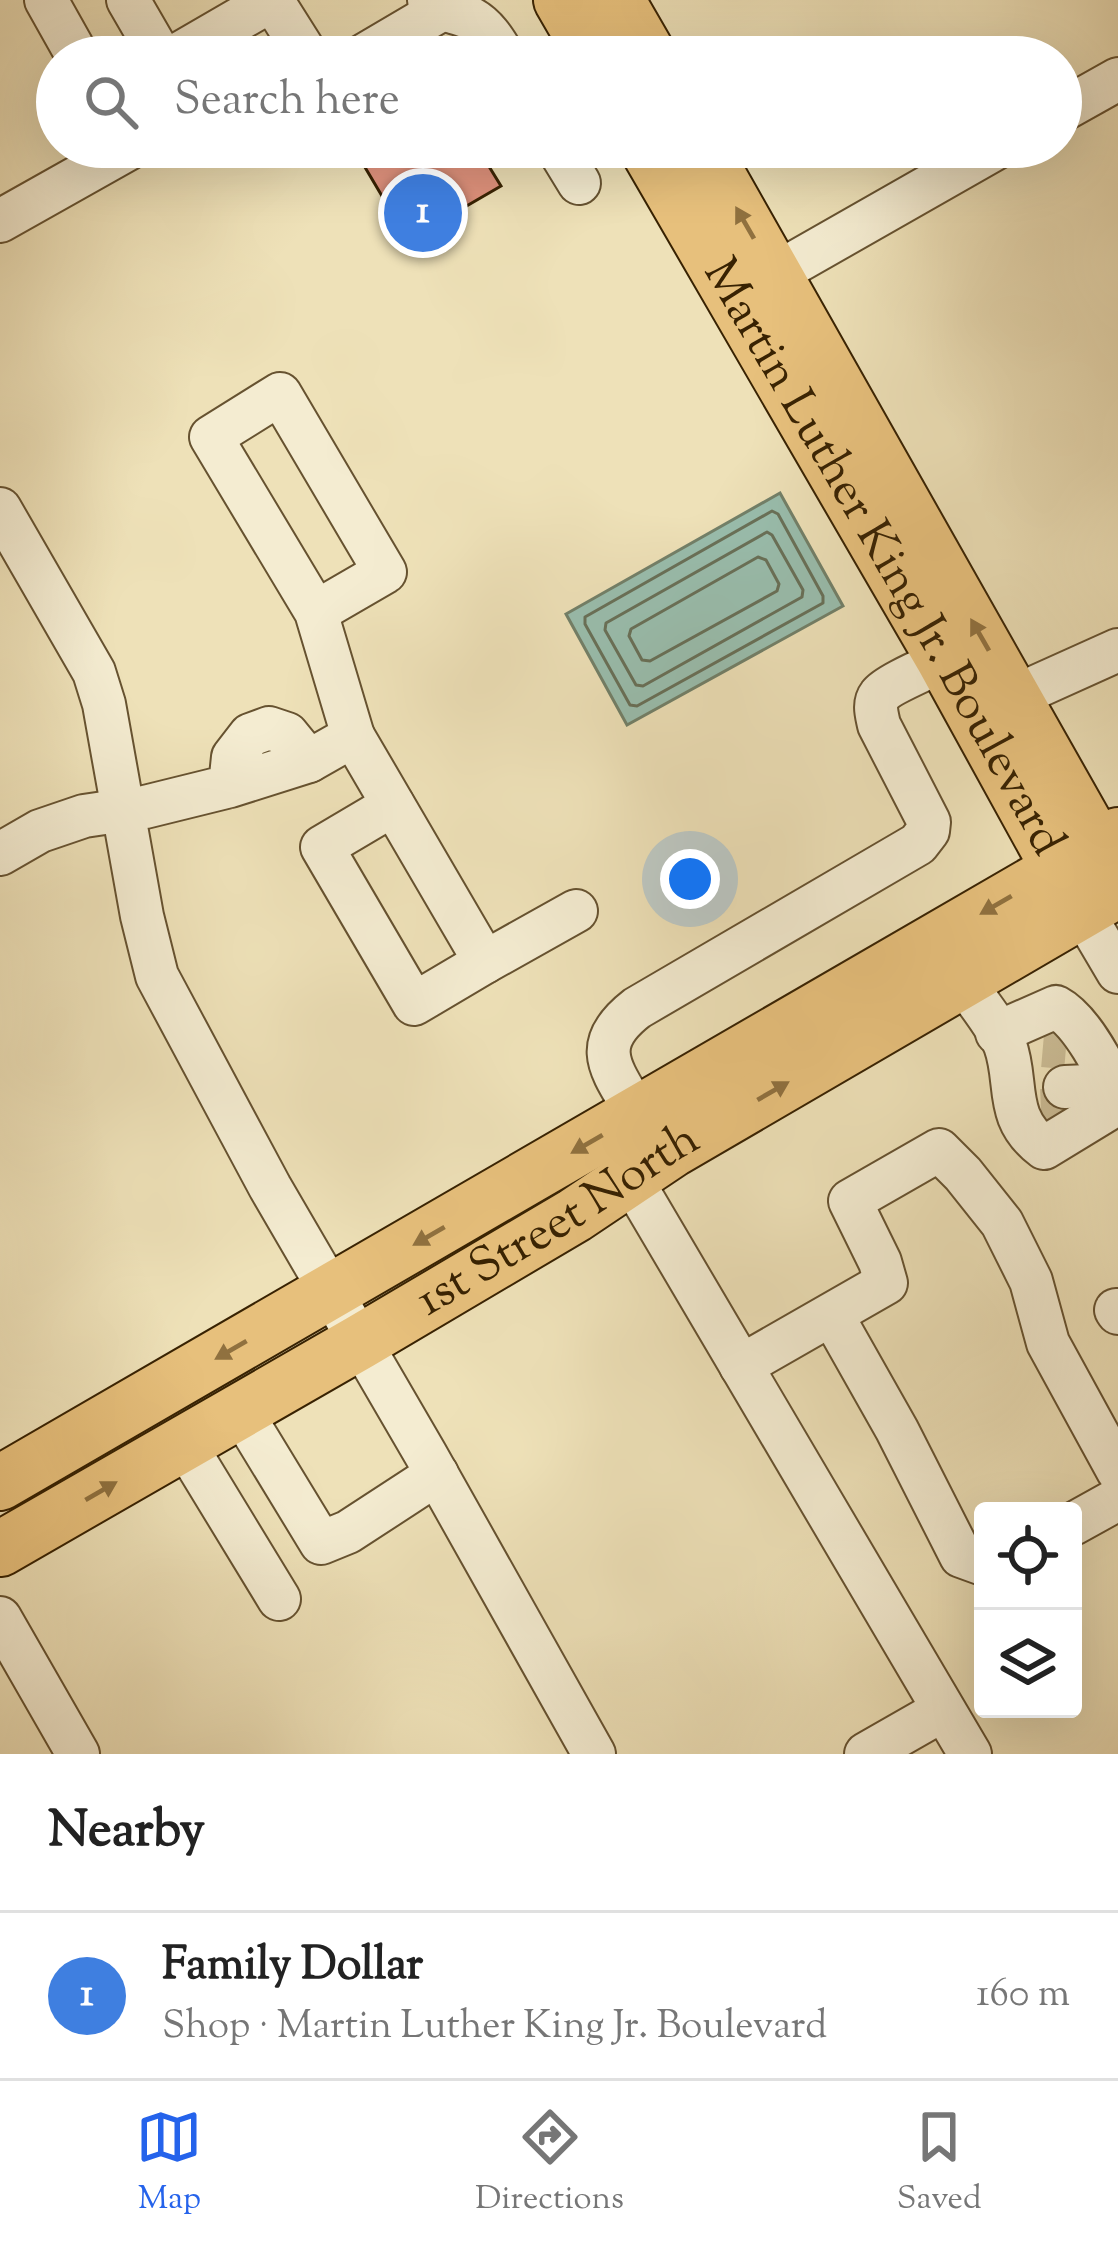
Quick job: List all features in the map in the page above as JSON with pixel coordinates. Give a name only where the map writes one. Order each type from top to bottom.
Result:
[{"type":"main road","points":[[561,0],[582,36]]},
{"type":"main road","points":[[617,0],[638,36]]},
{"type":"main road","name":"Martin Luther King Jr. Boulevard","points":[[658,168],[944,660],[1099,872]]},
{"type":"main road","name":"Martin Luther King Jr. Boulevard","points":[[714,168],[1016,699],[1099,872]]},
{"type":"main road","name":"1st Street North","points":[[0,1549],[360,1342],[575,1215],[672,1150],[963,981],[1099,872]]},
{"type":"main road","name":"1st Street North","points":[[0,1483],[638,1115],[1099,872]]},
{"type":"street","points":[[46,0],[66,36]]},
{"type":"street","points":[[128,0],[149,36]]},
{"type":"street","points":[[210,36],[272,0],[295,36]]},
{"type":"street","points":[[391,36],[435,5],[472,19],[490,36]]},
{"type":"street","points":[[1082,99],[1118,79]]},
{"type":"street","points":[[0,221],[91,168]]},
{"type":"street","points":[[775,274],[961,168]]},
{"type":"street","points":[[316,612],[386,572],[280,394],[211,437],[316,612],[353,736],[485,962]]},
{"type":"street","points":[[0,509],[94,672],[157,976],[270,1186],[594,1754]]},
{"type":"street","points":[[1016,699],[1118,650]]},
{"type":"street","points":[[638,1115],[609,1063],[608,1040],[618,1023],[918,844],[928,831],[928,822],[875,710],[879,696],[888,689],[944,660]]},
{"type":"street","points":[[0,854],[40,831],[84,816],[230,786],[233,757],[250,734],[269,728],[287,734],[309,761],[353,736]]},
{"type":"street","points":[[393,806],[322,847],[414,1004],[576,910]]},
{"type":"street","name":"Martin Luther King Jr. Boulevard","points":[[1099,872],[1118,972]]},
{"type":"street","points":[[963,981],[1043,1061],[1117,1097],[1044,1148],[1034,1140],[1043,1061]]},
{"type":"street","points":[[741,1366],[886,1283],[850,1201],[939,1150],[1002,1223],[1030,1281],[1048,1342],[1118,1472]]},
{"type":"street","points":[[631,1179],[970,1754]]},
{"type":"street","points":[[832,1315],[961,1556],[974,1561]]},
{"type":"street","points":[[240,1410],[321,1543],[348,1532],[436,1474]]},
{"type":"street","points":[[184,1443],[279,1599]]},
{"type":"street","points":[[1082,1520],[1118,1499]]},
{"type":"street","points":[[0,1618],[79,1754]]},
{"type":"street","points":[[866,1754],[943,1710]]},
{"type":"water","points":[[780,493],[843,606],[627,725],[566,614]]},
{"type":"building","points":[[365,168],[490,168],[501,186],[408,240]]},
{"type":"tunnel","points":[[1043,1046],[1066,1048]]},
{"type":"tunnel","points":[[1041,1110],[1066,1109]]},
{"type":"place","name":"Family Dollar","points":[[423,213]]}]
